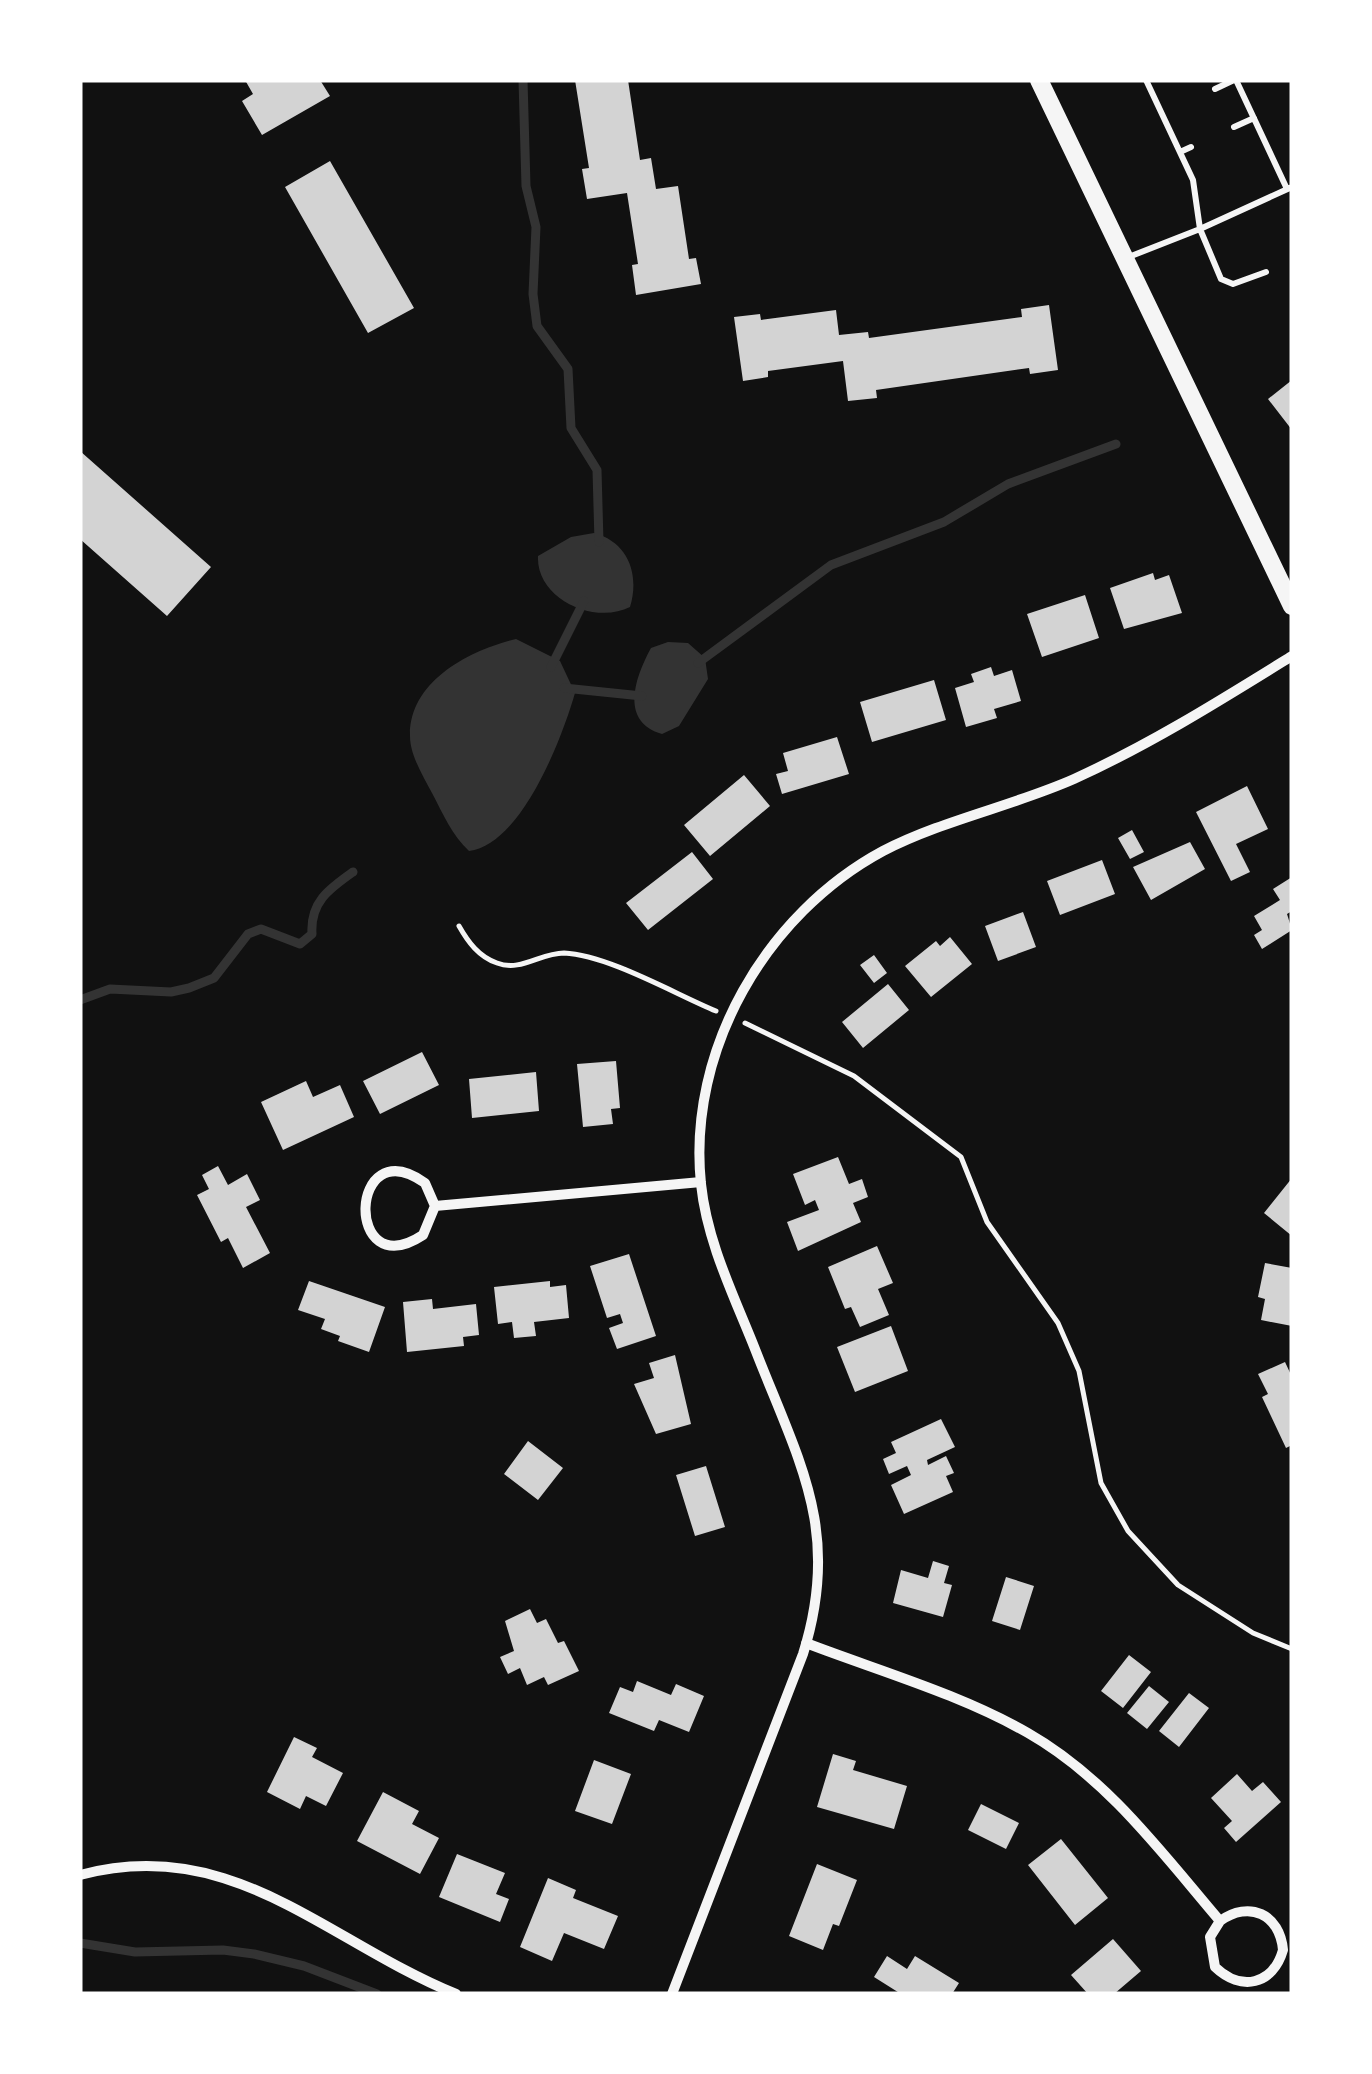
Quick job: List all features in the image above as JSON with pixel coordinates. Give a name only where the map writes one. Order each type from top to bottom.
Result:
[{"type":"street","points":[[1039,80],[1292,606]]},
{"type":"street","points":[[672,1994],[806,1643],[818,1603],[820,1572],[815,1514],[714,1241],[701,1182],[702,1119],[710,1072],[729,1016],[774,944],[844,876],[884,851],[1112,761],[1292,656]]},
{"type":"street","points":[[400,1172],[425,1184],[435,1206],[423,1235],[403,1245],[380,1240],[370,1230],[362,1210],[369,1188],[379,1178],[400,1172]]},
{"type":"street","points":[[435,1206],[701,1182]]},
{"type":"street","points":[[806,1643],[1028,1733],[1101,1786],[1220,1921]]},
{"type":"street","points":[[80,1875],[157,1865],[203,1870],[299,1909],[389,1962],[456,1994]]},
{"type":"street","points":[[1245,1910],[1265,1915],[1277,1925],[1283,1950],[1271,1974],[1261,1981],[1238,1983],[1215,1968],[1210,1937],[1220,1921],[1245,1910]]},
{"type":"lane","points":[[1146,80],[1167,112],[1193,180],[1200,229],[1222,279],[1233,284],[1266,272]]},
{"type":"lane","points":[[1125,258],[1290,188],[1235,80],[1215,89]]},
{"type":"lane","points":[[1234,127],[1254,118]]},
{"type":"lane","points":[[1180,152],[1190,147]]},
{"type":"path","points":[[459,926],[469,943],[500,964],[512,966],[565,953],[596,961],[729,1016],[854,1076],[961,1157],[986,1222],[1058,1323],[1079,1371],[1101,1483],[1120,1518],[1147,1556],[1178,1585],[1253,1633],[1292,1649]]},
{"type":"shaded area","points":[[594,533],[615,544],[628,561],[633,583],[630,607],[601,613],[570,604],[547,585],[540,571],[538,556],[571,537]]},
{"type":"shaded area","points":[[516,639],[560,661],[575,693],[550,761],[522,810],[488,844],[469,851],[448,824],[418,765],[410,736],[412,716],[431,684],[445,671],[480,651]]},
{"type":"shaded area","points":[[668,642],[688,643],[705,658],[708,679],[679,726],[662,734],[640,720],[634,698],[651,648]]},
{"type":"building","points":[[245,80],[320,80],[330,96],[262,135],[242,101],[253,94]]},
{"type":"building","points":[[575,80],[628,80],[640,160],[651,158],[656,189],[678,186],[689,259],[696,258],[701,284],[636,295],[632,265],[638,264],[627,193],[587,199],[582,169],[589,168]]},
{"type":"building","points":[[330,161],[414,308],[368,333],[285,187]]},
{"type":"building","points":[[1049,305],[1058,370],[1030,374],[1029,368],[876,390],[877,398],[848,401],[843,361],[768,371],[768,377],[743,381],[734,317],[760,314],[761,320],[836,310],[839,335],[868,332],[869,338],[1022,317],[1021,309]]},
{"type":"building","points":[[1292,380],[1292,430],[1268,399]]},
{"type":"building","points":[[80,451],[211,567],[167,616],[80,539]]},
{"type":"building","points":[[1153,573],[1155,580],[1169,575],[1182,613],[1124,629],[1110,588]]},
{"type":"building","points":[[1085,595],[1099,638],[1042,657],[1027,614]]},
{"type":"building","points":[[991,667],[994,676],[1012,670],[1021,701],[994,709],[997,718],[966,727],[955,688],[974,682],[971,674]]},
{"type":"building","points":[[934,680],[946,720],[872,742],[860,702]]},
{"type":"building","points":[[837,737],[849,774],[782,794],[776,774],[788,771],[783,753]]},
{"type":"building","points":[[744,775],[770,806],[710,856],[684,825]]},
{"type":"building","points":[[1247,786],[1268,829],[1236,844],[1250,872],[1231,881],[1196,812]]},
{"type":"building","points":[[1132,830],[1144,852],[1130,859],[1118,838]]},
{"type":"building","points":[[1190,842],[1205,869],[1151,900],[1133,867]]},
{"type":"building","points":[[692,852],[713,879],[648,930],[626,903]]},
{"type":"building","points":[[1102,860],[1115,894],[1060,915],[1047,881]]},
{"type":"building","points":[[1292,877],[1292,911],[1287,914],[1292,930],[1262,949],[1254,935],[1262,930],[1254,916],[1280,900],[1273,889]]},
{"type":"building","points":[[1023,912],[1036,947],[998,961],[985,926]]},
{"type":"building","points":[[950,937],[972,964],[931,997],[905,966],[936,941],[940,946]]},
{"type":"building","points":[[874,955],[887,973],[874,983],[860,965]]},
{"type":"building","points":[[888,984],[909,1010],[863,1048],[842,1022]]},
{"type":"building","points":[[422,1052],[439,1085],[380,1114],[363,1081]]},
{"type":"building","points":[[616,1061],[620,1108],[611,1109],[613,1124],[583,1127],[577,1064]]},
{"type":"building","points":[[536,1072],[539,1111],[472,1118],[469,1079]]},
{"type":"building","points":[[306,1081],[313,1097],[340,1085],[354,1117],[283,1150],[261,1102]]},
{"type":"building","points":[[838,1157],[849,1184],[862,1179],[868,1197],[853,1203],[861,1222],[798,1251],[787,1222],[819,1210],[815,1200],[805,1205],[793,1174]]},
{"type":"building","points":[[218,1166],[228,1185],[247,1174],[260,1200],[246,1207],[270,1253],[243,1268],[228,1238],[221,1242],[197,1195],[209,1189],[202,1175]]},
{"type":"building","points":[[1292,1178],[1292,1236],[1264,1213]]},
{"type":"building","points":[[877,1246],[893,1283],[878,1289],[889,1315],[860,1327],[851,1307],[845,1309],[828,1267]]},
{"type":"building","points":[[629,1254],[656,1336],[617,1349],[609,1328],[623,1323],[620,1314],[607,1318],[590,1266]]},
{"type":"building","points":[[1265,1263],[1292,1268],[1292,1326],[1261,1320],[1265,1299],[1258,1297]]},
{"type":"building","points":[[309,1281],[385,1307],[369,1352],[338,1341],[340,1336],[321,1329],[325,1319],[298,1310]]},
{"type":"building","points":[[550,1281],[550,1287],[566,1285],[569,1318],[534,1322],[536,1336],[514,1338],[512,1322],[498,1324],[494,1287]]},
{"type":"building","points":[[432,1299],[433,1309],[476,1304],[479,1335],[463,1337],[464,1346],[407,1352],[403,1302]]},
{"type":"building","points":[[891,1326],[908,1371],[855,1392],[837,1347]]},
{"type":"building","points":[[675,1355],[691,1424],[656,1434],[634,1384],[654,1378],[649,1363]]},
{"type":"building","points":[[1285,1362],[1292,1377],[1292,1445],[1286,1448],[1262,1397],[1268,1394],[1258,1374]]},
{"type":"building","points":[[941,1419],[955,1447],[927,1460],[928,1465],[946,1456],[954,1473],[946,1476],[953,1492],[904,1514],[891,1485],[911,1475],[907,1466],[889,1474],[883,1459],[896,1453],[891,1442]]},
{"type":"building","points":[[528,1441],[563,1468],[538,1500],[504,1474]]},
{"type":"building","points":[[706,1466],[725,1527],[695,1536],[676,1475]]},
{"type":"building","points":[[933,1561],[949,1566],[944,1583],[952,1585],[943,1617],[893,1603],[901,1570],[928,1578]]},
{"type":"building","points":[[1006,1577],[1034,1586],[1020,1630],[992,1621]]},
{"type":"building","points":[[530,1609],[537,1623],[546,1619],[558,1643],[564,1641],[579,1671],[548,1685],[544,1677],[527,1685],[520,1668],[508,1674],[500,1657],[514,1651],[505,1621]]},
{"type":"building","points":[[1129,1655],[1151,1672],[1123,1708],[1101,1691]]},
{"type":"building","points":[[637,1681],[671,1695],[676,1684],[704,1696],[689,1732],[659,1720],[654,1731],[609,1713],[620,1687],[633,1692]]},
{"type":"building","points":[[1149,1686],[1169,1702],[1147,1729],[1127,1713]]},
{"type":"building","points":[[1189,1693],[1209,1708],[1179,1747],[1159,1731]]},
{"type":"building","points":[[294,1737],[317,1748],[312,1757],[343,1773],[326,1806],[306,1796],[300,1809],[267,1792]]},
{"type":"building","points":[[833,1754],[856,1761],[853,1770],[907,1786],[894,1829],[817,1807]]},
{"type":"building","points":[[594,1760],[631,1774],[612,1824],[575,1811]]},
{"type":"building","points":[[1237,1774],[1252,1791],[1263,1782],[1281,1802],[1236,1842],[1224,1828],[1232,1821],[1211,1798]]},
{"type":"building","points":[[383,1792],[419,1811],[412,1824],[439,1838],[420,1874],[357,1841]]},
{"type":"building","points":[[981,1804],[1019,1823],[1006,1849],[968,1830]]},
{"type":"building","points":[[1061,1839],[1108,1898],[1075,1925],[1028,1865]]},
{"type":"building","points":[[457,1854],[505,1873],[496,1894],[509,1899],[500,1922],[439,1897]]},
{"type":"building","points":[[817,1864],[857,1880],[839,1926],[833,1924],[823,1950],[789,1936]]},
{"type":"building","points":[[548,1878],[576,1890],[573,1898],[618,1916],[604,1949],[564,1933],[552,1961],[520,1947]]},
{"type":"building","points":[[1113,1939],[1141,1971],[1114,1994],[1088,1994],[1071,1975]]},
{"type":"building","points":[[887,1956],[907,1969],[915,1956],[959,1983],[952,1994],[901,1994],[874,1977]]},
{"type":"waterway","points":[[523,80],[526,186],[536,227],[533,294],[537,326],[568,369],[571,428],[597,470],[599,542]]},
{"type":"waterway","points":[[698,663],[831,565],[944,522],[1008,484],[1116,444]]},
{"type":"waterway","points":[[551,667],[584,601]]},
{"type":"waterway","points":[[564,688],[642,696]]},
{"type":"waterway","points":[[80,1000],[110,989],[171,992],[189,988],[214,978],[248,934],[261,929],[300,944],[312,934],[314,913],[323,897],[353,872]]},
{"type":"waterway","points":[[80,1943],[135,1952],[223,1950],[254,1954],[304,1966],[377,1994]]}]
